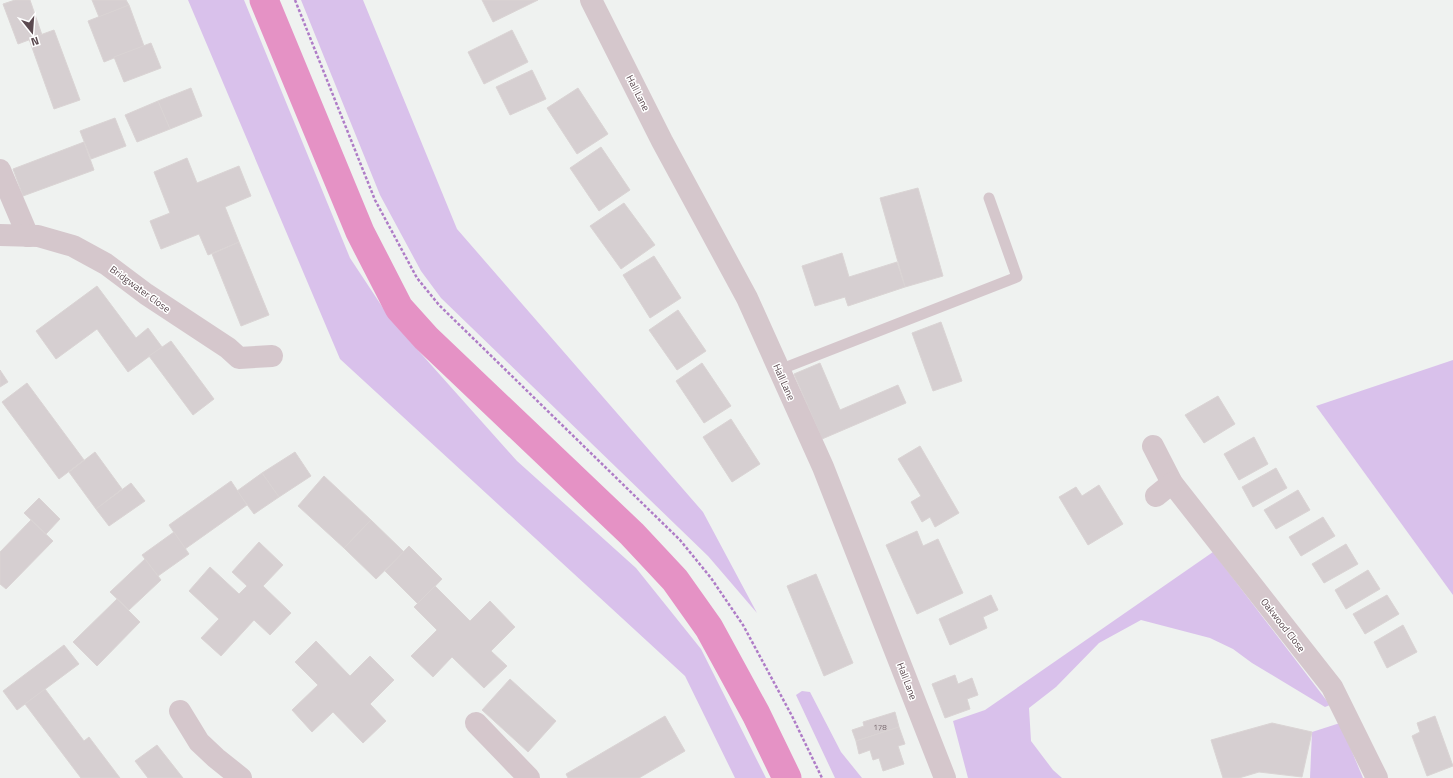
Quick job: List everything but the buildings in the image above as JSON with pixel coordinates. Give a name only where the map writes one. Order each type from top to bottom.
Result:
[{"type":"street","name":"Hall Lane","points":[[591,0],[662,141],[747,298],[823,467],[944,778]]},
{"type":"street","points":[[0,170],[28,236]]},
{"type":"street","name":"Bridgwater Close","points":[[0,235],[38,236],[73,246],[106,264],[146,294],[228,348],[238,358],[272,356]]},
{"type":"street","name":"Oakwood Close","points":[[1153,446],[1164,489],[1332,687],[1377,778]]},
{"type":"street","points":[[180,711],[199,742],[241,778]]},
{"type":"street","points":[[476,723],[529,778]]},
{"type":"lane","points":[[779,370],[1017,277],[989,198]]},
{"type":"path","points":[[295,0],[375,200],[417,278],[439,305],[680,540],[706,572],[743,625],[792,716],[822,778]]},
{"type":"shaded area","points":[[188,0],[244,0],[350,258],[391,320],[517,461],[636,568],[701,649],[766,778],[735,778],[685,676],[340,359]]},
{"type":"shaded area","points":[[301,0],[363,0],[457,229],[703,512],[757,613],[708,556],[441,298],[421,271],[380,195]]},
{"type":"shaded area","points":[[1453,360],[1453,595],[1316,406]]},
{"type":"shaded area","points":[[1213,552],[1330,705],[1325,707],[1252,663],[1233,649],[1210,638],[1141,620],[1099,643],[1056,687],[1029,708],[1031,741],[1053,770],[1062,778],[968,778],[953,721],[985,710]]},
{"type":"shaded area","points":[[802,691],[810,692],[841,752],[862,778],[835,778],[796,695]]},
{"type":"shaded area","points":[[1340,723],[1363,778],[1310,778],[1312,732]]},
{"type":"waterway","points":[[264,0],[360,232],[399,308],[426,338],[632,534],[675,580],[709,628],[756,714],[787,778]]}]
